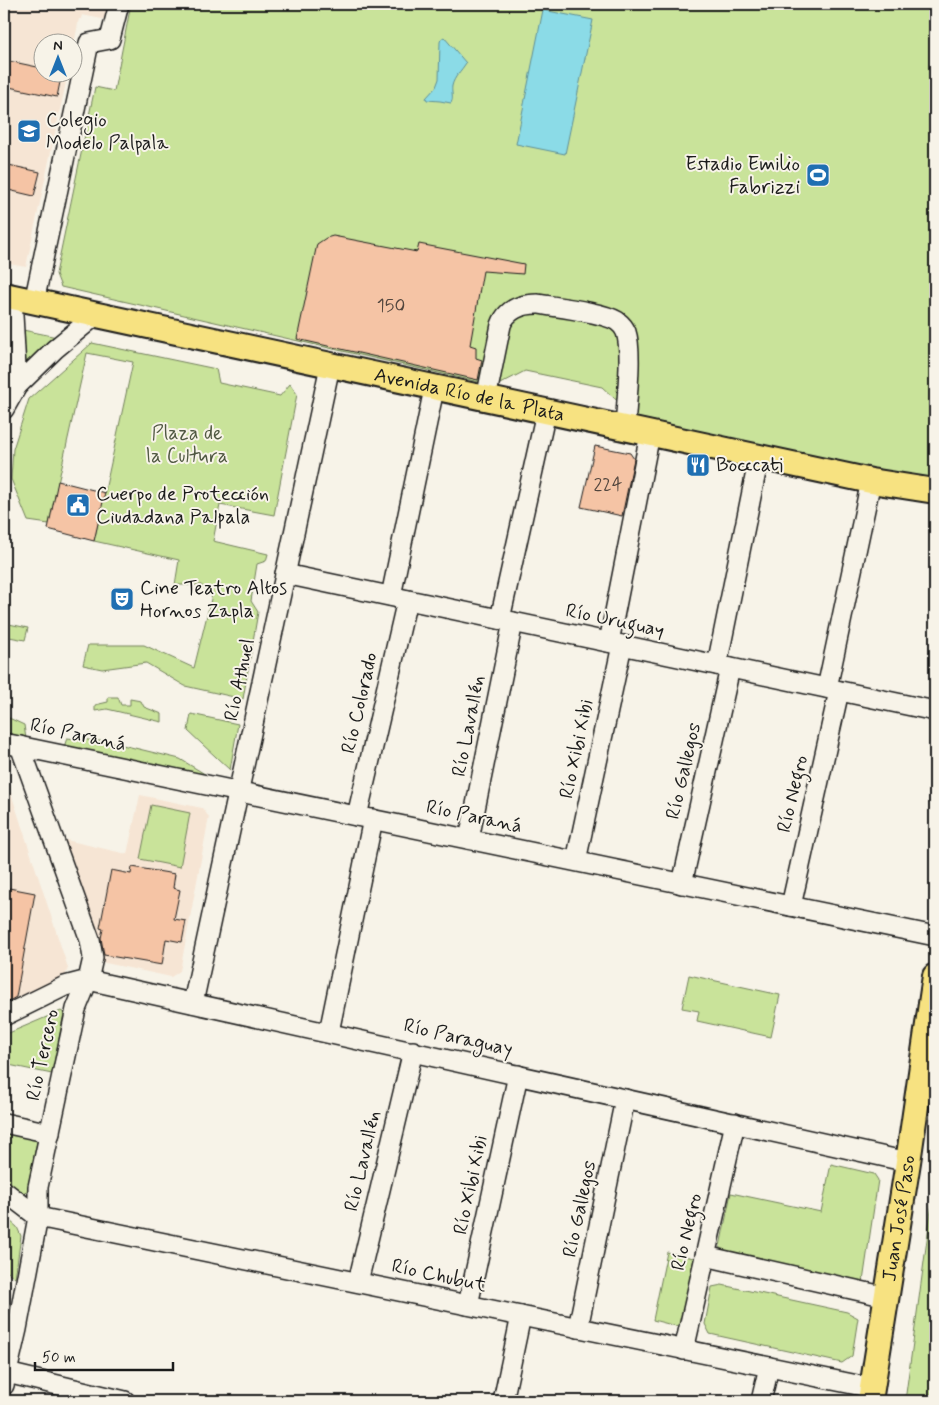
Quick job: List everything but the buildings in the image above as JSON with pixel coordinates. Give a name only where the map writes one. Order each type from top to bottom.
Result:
[{"type":"main road","name":"Avenida Río de la Plata","points":[[17,298],[871,481],[935,491]]},
{"type":"main road","name":"Juan José Paso","points":[[871,1395],[908,1162],[927,1089],[935,976]]},
{"type":"street","points":[[17,386],[17,298],[89,43],[110,39],[119,4]]},
{"type":"street","points":[[486,400],[501,325],[504,317],[509,312],[527,304],[538,304],[603,316],[615,320],[624,326],[627,334],[628,368],[625,429]]},
{"type":"street","points":[[4,410],[17,386],[55,349],[96,314]]},
{"type":"street","name":"Río Athuel","points":[[193,1003],[330,366]]},
{"type":"street","name":"Río Colorado","points":[[329,1032],[434,388]]},
{"type":"street","name":"Río Lavallén","points":[[469,839],[506,621],[546,412]]},
{"type":"street","name":"Río Xibi Xibi","points":[[576,861],[616,644],[650,434]]},
{"type":"street","name":"Río Gallegos","points":[[682,884],[724,667],[758,457]]},
{"type":"street","name":"Río Negro","points":[[791,906],[871,481]]},
{"type":"street","name":"Río Uruguay","points":[[285,574],[935,711]]},
{"type":"street","name":"Río Paraná","points":[[12,744],[935,936]]},
{"type":"street","name":"Río Tercero","points":[[5,1379],[17,1329],[38,1217],[38,1187],[76,1009],[88,980],[93,958],[90,940],[12,744]]},
{"type":"street","name":"Río Paraguay","points":[[4,1016],[65,986],[88,980],[908,1162]]},
{"type":"street","name":"Río Lavallén","points":[[358,1282],[413,1051]]},
{"type":"street","name":"Río Xibi Xibi","points":[[468,1305],[518,1075]]},
{"type":"street","name":"Río Gallegos","points":[[578,1328],[625,1099]]},
{"type":"street","points":[[4,1123],[50,1133]]},
{"type":"street","name":"Río Negro","points":[[684,1350],[735,1124]]},
{"type":"street","name":"Río Chubut","points":[[4,1191],[38,1217],[769,1367],[871,1395]]},
{"type":"street","points":[[705,1256],[887,1297]]},
{"type":"street","points":[[503,1401],[521,1316]]},
{"type":"street","points":[[761,1401],[769,1367]]},
{"type":"street","points":[[5,1379],[125,1401]]},
{"type":"shaded area","name":"Colegio Modelo Palpala","points":[[4,4],[112,4],[107,20],[82,15],[81,19],[79,19],[76,32],[32,32],[32,82],[66,82],[26,267],[4,263]]},
{"type":"shaded area","points":[[4,783],[9,787],[68,968],[63,982],[4,1008]]},
{"type":"shaded area","points":[[140,795],[202,808],[209,817],[180,971],[171,977],[101,962],[53,837],[127,854]]},
{"type":"green space","points":[[131,4],[935,4],[935,477],[920,479],[635,417],[602,387],[525,371],[496,386],[61,287],[56,274],[95,87],[114,91]]},
{"type":"green space","points":[[18,329],[62,338],[20,369]]},
{"type":"green space","name":"Plaza de la Cultura","points":[[92,343],[216,369],[219,383],[280,396],[290,384],[297,394],[274,515],[220,505],[213,541],[268,554],[266,561],[257,564],[251,601],[258,612],[243,699],[185,686],[146,663],[102,669],[83,665],[88,645],[144,645],[194,668],[212,595],[201,585],[175,585],[179,560],[94,541],[133,362],[87,353],[49,524],[28,521],[11,479],[13,449],[29,399]]},
{"type":"green space","points":[[4,623],[28,628],[25,640],[4,636]]},
{"type":"green space","points":[[108,697],[118,697],[121,705],[130,705],[130,699],[141,701],[144,707],[162,714],[162,722],[107,709],[95,711],[95,705],[108,702]]},
{"type":"green space","points":[[191,714],[238,724],[230,770],[188,731]]},
{"type":"green space","points":[[9,718],[24,725],[26,739],[4,734],[4,720]]},
{"type":"green space","points":[[67,738],[110,742],[180,759],[218,782],[64,747]]},
{"type":"green space","points":[[151,805],[190,813],[180,867],[140,859]]},
{"type":"green space","points":[[689,975],[780,995],[771,1037],[697,1021],[699,1011],[682,1008]]},
{"type":"green space","points":[[61,1011],[64,1013],[52,1074],[4,1064],[4,1035]]},
{"type":"green space","points":[[4,1130],[38,1137],[27,1191],[24,1194],[21,1194],[4,1180]]},
{"type":"green space","points":[[831,1164],[874,1174],[878,1180],[861,1295],[850,1299],[727,1269],[717,1261],[731,1193],[821,1212]]},
{"type":"green space","points":[[935,1181],[935,1401],[905,1401]]},
{"type":"green space","points":[[10,1221],[17,1227],[21,1236],[15,1278],[4,1269],[4,1229]]},
{"type":"green space","points":[[667,1252],[698,1259],[685,1320],[676,1326],[653,1320]]},
{"type":"green space","points":[[722,1285],[847,1312],[858,1318],[852,1356],[842,1363],[710,1334],[705,1324],[712,1287]]},
{"type":"water","points":[[543,10],[593,20],[565,154],[516,144]]},
{"type":"water","points":[[444,37],[466,63],[453,83],[451,103],[427,100],[426,98],[436,87],[439,79],[440,42]]},
{"type":"place","name":"Colegio Modelo Palpala","points":[[29,131]]},
{"type":"place","name":"Estadio Emilio Fabrizzi","points":[[818,175]]},
{"type":"place","name":"Bocccati","points":[[698,465]]},
{"type":"place","name":"Cuerpo de Protección Ciudadana Palpala","points":[[78,505]]},
{"type":"place","name":"Cine Teatro Altos Hornos Zapla","points":[[122,599]]}]
